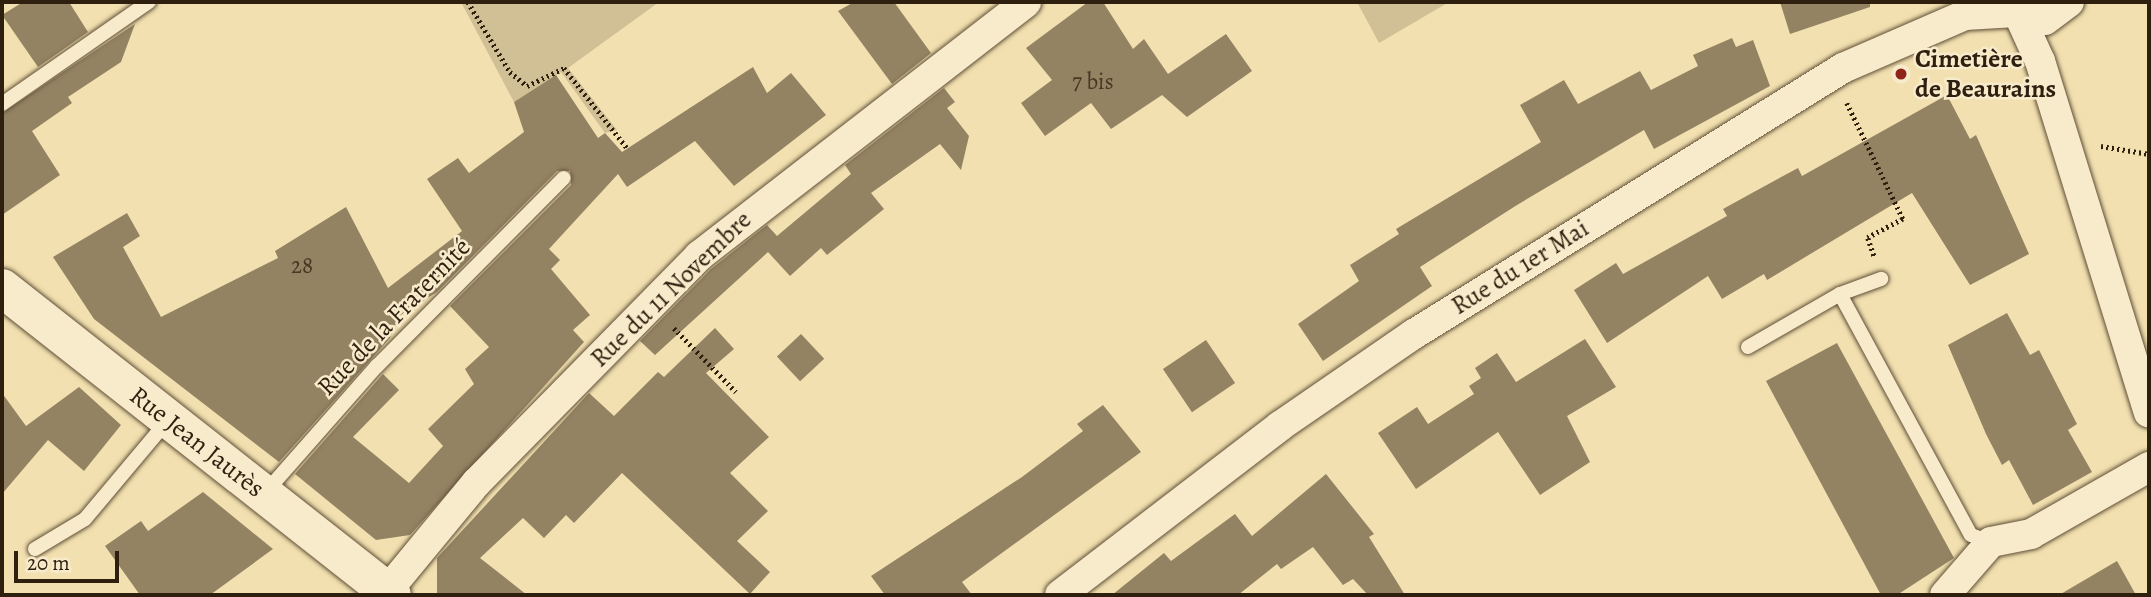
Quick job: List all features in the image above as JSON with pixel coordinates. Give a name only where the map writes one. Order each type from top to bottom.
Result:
[{"type":"main road","name":"Rue Jean Jaurès","points":[[2,288],[167,421],[390,593]]},
{"type":"street","name":"Rue du 11 Novembre","points":[[390,593],[477,482],[651,305],[736,223],[1026,2]]},
{"type":"street","name":"Rue du 1er Mai","points":[[1060,595],[1280,426],[1414,334],[1843,68],[1965,15],[2015,10],[2045,20],[2069,6]]},
{"type":"street","points":[[2040,61],[2069,6]]},
{"type":"street","points":[[2015,10],[2040,61],[2062,148],[2149,413]]},
{"type":"street","points":[[1945,595],[1991,542],[2031,534],[2149,467]]},
{"type":"lane","points":[[2,104],[149,2]]},
{"type":"lane","name":"Rue de la Fraternité","points":[[264,495],[377,366],[564,178]]},
{"type":"lane","points":[[1748,347],[1840,294],[1881,279]]},
{"type":"lane","points":[[1840,294],[1971,535],[1991,542]]},
{"type":"lane","points":[[35,549],[85,519],[167,421]]},
{"type":"path","points":[[468,2],[510,72],[527,86],[564,68],[628,149]]},
{"type":"path","points":[[1855,97],[1846,103],[1903,219],[1868,238],[1881,279]]},
{"type":"path","points":[[2062,148],[2090,144],[2149,155]]},
{"type":"path","points":[[651,305],[736,393]]},
{"type":"shaded area","points":[[461,2],[659,2],[568,68],[617,130],[605,133],[561,72],[514,102]]},
{"type":"shaded area","points":[[1357,2],[1449,2],[1379,43]]},
{"type":"building","points":[[23,2],[69,2],[88,32],[38,67],[2,15]]},
{"type":"building","points":[[854,2],[894,2],[931,53],[892,84],[838,11]]},
{"type":"building","points":[[1088,2],[1103,2],[1133,49],[1144,39],[1168,74],[1226,34],[1252,71],[1187,117],[1162,95],[1111,129],[1091,103],[1045,136],[1021,103],[1052,80],[1026,48]]},
{"type":"building","points":[[1780,2],[1870,2],[1870,7],[1790,34]]},
{"type":"building","points":[[135,24],[121,62],[68,97],[72,103],[32,131],[60,175],[2,215],[2,113]]},
{"type":"building","points":[[1732,38],[1736,47],[1753,40],[1770,86],[1654,149],[1644,130],[1517,205],[1420,267],[1432,286],[1323,361],[1298,324],[1359,281],[1350,265],[1399,234],[1396,229],[1541,142],[1520,105],[1564,80],[1578,104],[1640,71],[1651,90],[1698,66],[1693,55]]},
{"type":"building","points":[[753,67],[767,93],[791,73],[826,115],[734,186],[695,141],[627,187],[618,174],[549,249],[560,260],[551,269],[590,315],[573,330],[584,342],[410,535],[376,540],[295,474],[383,374],[399,390],[353,437],[409,483],[443,446],[428,429],[474,384],[465,369],[489,347],[450,306],[571,185],[570,171],[557,171],[437,292],[399,316],[390,338],[279,462],[94,319],[53,257],[127,213],[140,236],[123,247],[161,317],[278,258],[275,251],[346,207],[388,288],[462,231],[427,179],[458,158],[469,173],[524,132],[514,102],[556,75],[598,138],[605,133],[622,152]]},
{"type":"building","points":[[944,88],[955,102],[947,108],[969,136],[961,170],[940,144],[871,193],[884,209],[827,255],[821,248],[790,276],[768,252],[655,355],[640,341],[711,269],[767,225],[777,236],[851,174],[845,165]]},
{"type":"building","points":[[1947,95],[1970,139],[1976,135],[2029,254],[1970,285],[1912,193],[1767,280],[1764,274],[1722,299],[1708,276],[1607,343],[1574,290],[1616,263],[1623,274],[1727,216],[1723,209],[1798,168],[1802,176]]},
{"type":"building","points":[[2007,313],[2030,355],[2039,350],[2077,424],[2068,430],[2092,472],[2033,505],[2009,460],[2002,465],[1948,345]]},
{"type":"building","points":[[715,328],[734,349],[706,373],[769,437],[730,473],[768,511],[737,541],[770,572],[750,594],[622,473],[574,523],[566,515],[544,538],[523,518],[480,558],[527,595],[437,595],[437,558],[589,393],[614,416],[658,372],[664,377]]},
{"type":"building","points":[[801,334],[824,359],[800,381],[777,357]]},
{"type":"building","points":[[1585,339],[1616,387],[1567,416],[1590,462],[1540,495],[1498,432],[1416,489],[1378,433],[1417,407],[1428,424],[1474,394],[1469,386],[1481,378],[1475,368],[1497,353],[1516,382]]},
{"type":"building","points":[[1206,340],[1235,383],[1192,412],[1163,369]]},
{"type":"building","points":[[1837,343],[1954,558],[1897,595],[1881,595],[1766,381]]},
{"type":"building","points":[[79,387],[121,425],[84,471],[48,440],[2,494],[2,393],[26,426]]},
{"type":"building","points":[[1103,405],[1141,452],[962,582],[972,595],[885,595],[871,576],[1022,477],[1083,431],[1077,424]]},
{"type":"building","points":[[1326,474],[1374,534],[1369,537],[1405,595],[1368,595],[1353,579],[1343,585],[1313,547],[1281,569],[1277,564],[1238,595],[1112,595],[1164,553],[1171,561],[1235,514],[1252,536]]},
{"type":"building","points":[[203,492],[273,549],[210,595],[140,595],[105,546],[141,521],[148,531]]},
{"type":"building","points":[[2117,561],[2136,595],[2059,595]]},
{"type":"place","name":"Cimetière de Beaurains","points":[[1901,74]]}]
